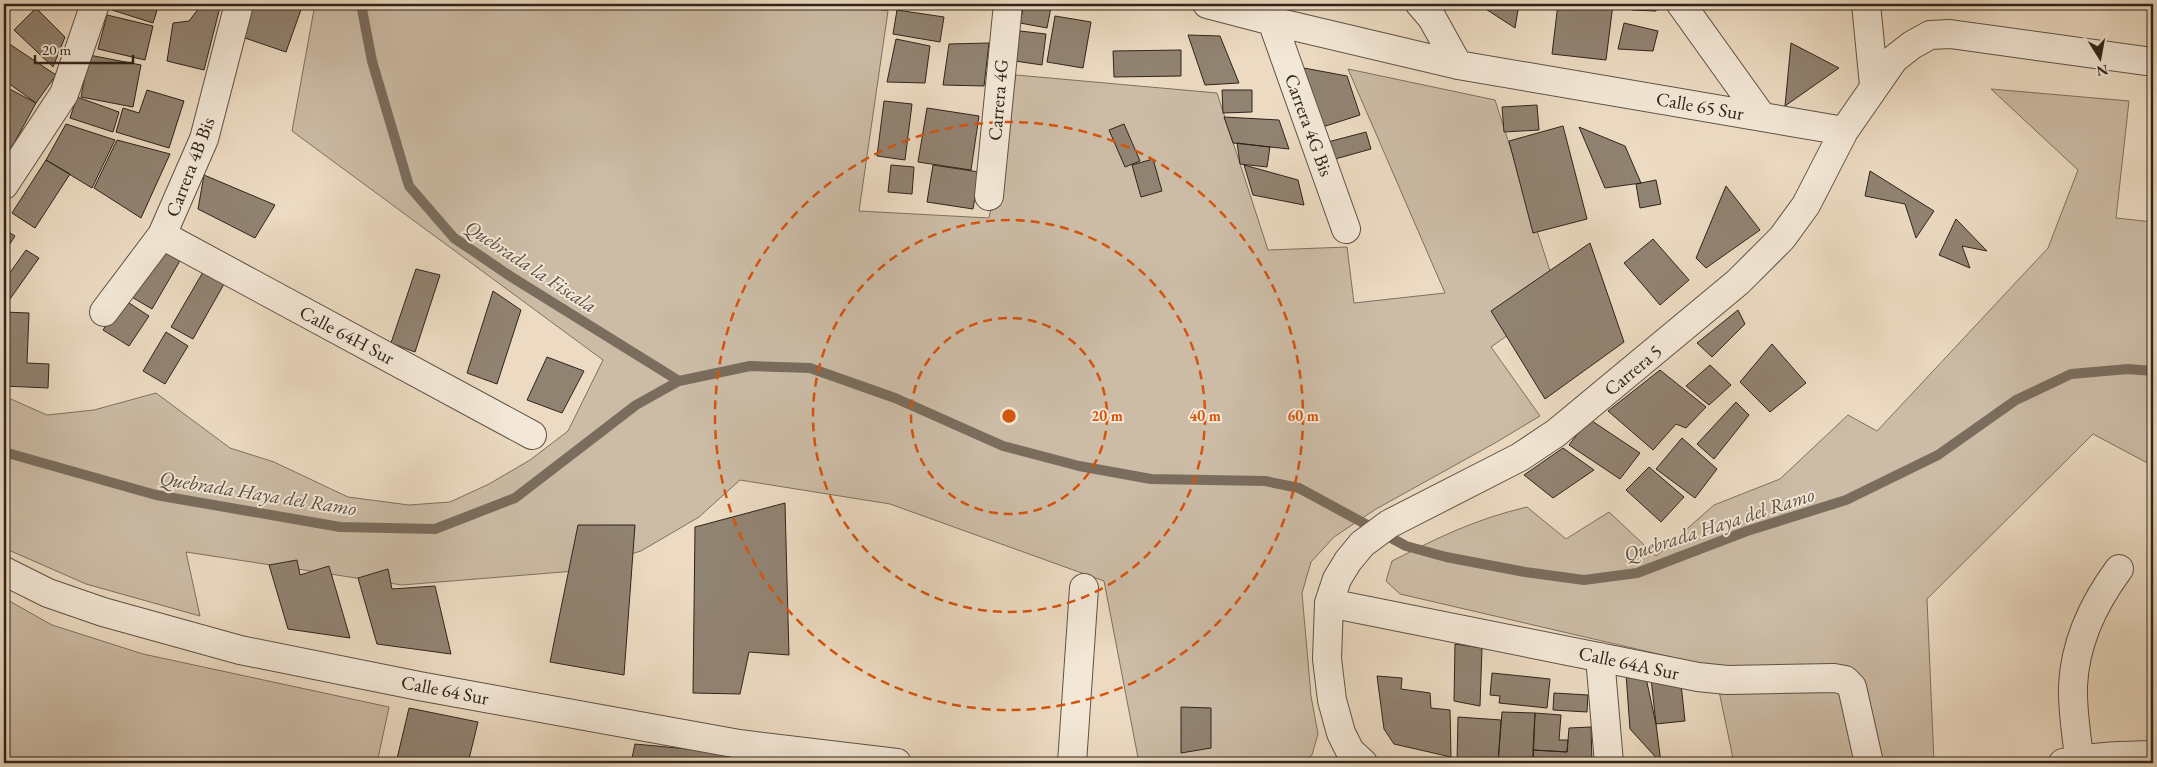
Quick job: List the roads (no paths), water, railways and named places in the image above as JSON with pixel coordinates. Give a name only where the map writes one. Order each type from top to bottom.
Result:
[{"type":"street","points":[[4,186],[64,94],[95,4]]},
{"type":"street","name":"Carrera 4B Bis","points":[[104,312],[162,235],[204,139],[239,4]]},
{"type":"street","name":"Carrera 4G","points":[[989,196],[1008,4]]},
{"type":"street","name":"Calle 65 Sur","points":[[1207,4],[1458,65],[1844,131]]},
{"type":"street","points":[[1420,4],[1432,18],[1458,65]]},
{"type":"street","points":[[1681,4],[1762,116]]},
{"type":"street","points":[[1866,4],[1874,85]]},
{"type":"street","name":"Carrera 4G Bis","points":[[1272,21],[1346,229]]},
{"type":"street","points":[[1844,131],[1874,85],[1894,59],[1912,45],[1930,35],[1973,35],[2153,62]]},
{"type":"street","name":"Carrera 5","points":[[1362,763],[1350,751],[1341,733],[1332,700],[1327,659],[1329,603],[1348,561],[1362,544],[1389,524],[1520,457],[1556,433],[1738,282],[1782,238],[1806,205],[1844,131]]},
{"type":"street","name":"Calle 64H Sur","points":[[162,235],[532,435]]},
{"type":"street","points":[[2119,569],[2101,594],[2084,630],[2075,664],[2071,761],[2153,755]]},
{"type":"street","name":"Calle 64 Sur","points":[[4,571],[48,593],[103,612],[240,650],[737,754],[897,763]]},
{"type":"street","points":[[1072,763],[1084,588]]},
{"type":"street","name":"Calle 64A Sur","points":[[1329,603],[1698,677],[1727,680],[1834,678],[1845,680],[1852,687],[1870,763]]},
{"type":"street","points":[[1600,657],[1609,763]]},
{"type":"waterway","name":"Quebrada la Fiscala","points":[[361,4],[372,61],[409,186],[454,238],[510,276],[679,381]]},
{"type":"waterway","name":"Quebrada Haya del Ramo","points":[[4,452],[156,495],[340,527],[435,529],[515,498],[636,405],[679,381],[750,366],[810,368],[895,398],[1003,446],[1079,466],[1151,479],[1265,481],[1299,488],[1406,546],[1446,557],[1525,572],[1584,580],[1637,573],[1747,531],[1846,500],[1938,455],[2016,400],[2071,374],[2128,369],[2153,371]]}]
